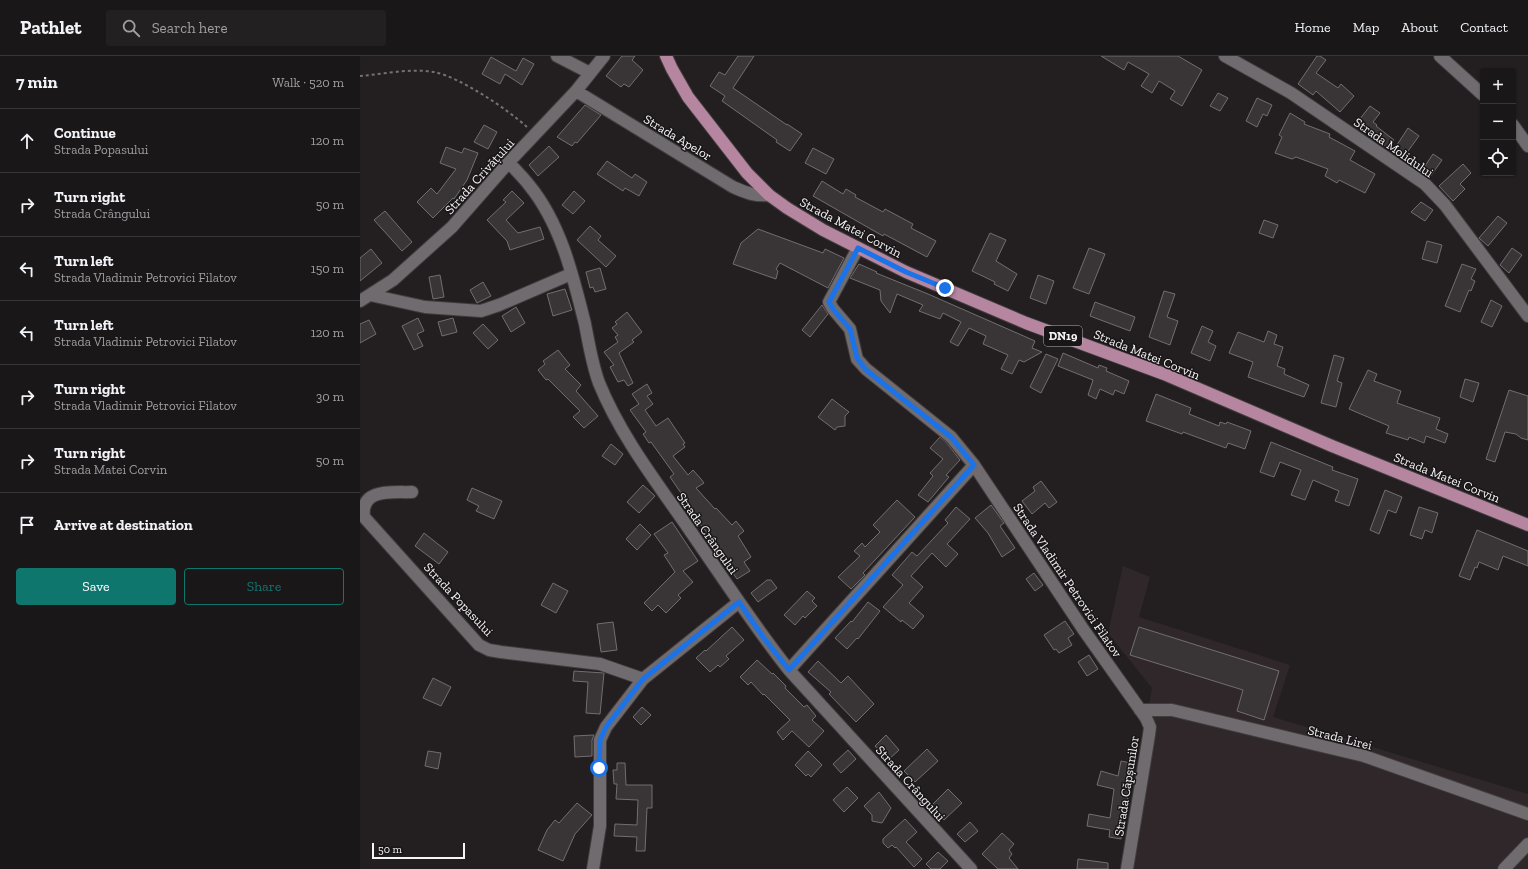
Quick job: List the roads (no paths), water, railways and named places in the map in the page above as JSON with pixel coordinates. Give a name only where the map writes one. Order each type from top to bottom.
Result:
[{"type":"main road","name":"Strada Matei Corvin","points":[[666,56],[688,97],[747,173],[769,195],[787,208],[858,248],[906,272],[1026,323],[1164,374],[1332,446],[1528,524]]},
{"type":"street","points":[[557,56],[590,74]]},
{"type":"street","name":"Strada Crivățului","points":[[365,298],[393,280],[447,232],[509,162],[576,92],[604,56]]},
{"type":"street","name":"Strada Molidului","points":[[1225,56],[1291,94],[1425,184],[1444,205],[1528,316]]},
{"type":"street","points":[[1440,56],[1480,92]]},
{"type":"street","name":"Strada Apelor","points":[[576,92],[733,187],[750,195],[769,195]]},
{"type":"street","points":[[1516,129],[1528,146]]},
{"type":"street","name":"Strada Crângului","points":[[509,162],[530,185],[549,215],[562,244],[571,274],[585,326],[592,361],[599,382],[611,408],[650,473],[763,637],[789,670],[971,869]]},
{"type":"street","name":"Strada Vladimir Petrovici Filatov","points":[[858,248],[829,302],[850,329],[857,358],[866,370],[951,437],[974,465],[1083,629],[1140,710]]},
{"type":"street","points":[[365,298],[425,307],[481,311],[499,305],[571,274]]},
{"type":"street","points":[[789,670],[974,465]]},
{"type":"street","name":"Strada Popasului","points":[[412,492],[372,494],[363,506],[364,517],[479,645],[489,650],[500,652],[600,664],[643,679]]},
{"type":"street","points":[[593,869],[600,826],[600,740],[606,727],[643,679],[739,602]]},
{"type":"street","name":"Strada Lirei","points":[[1140,710],[1172,710],[1364,756],[1528,814]]},
{"type":"street","name":"Strada Căpșunilor","points":[[1127,869],[1150,727],[1140,710]]},
{"type":"street","points":[[1504,869],[1528,844]]}]
